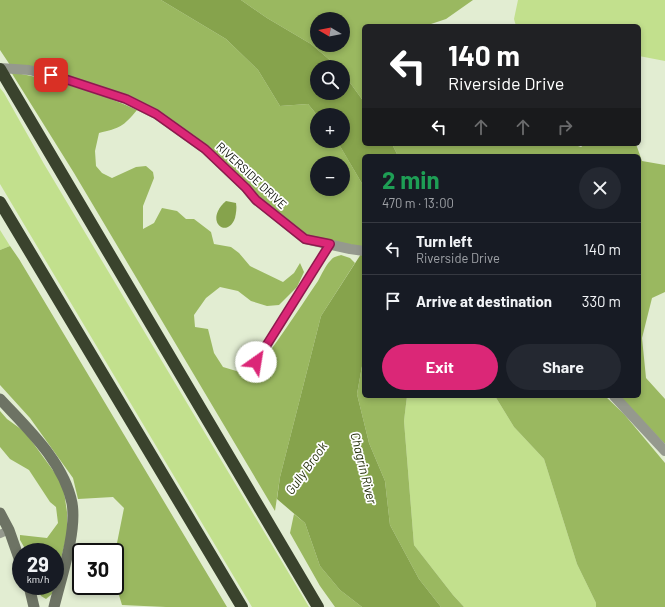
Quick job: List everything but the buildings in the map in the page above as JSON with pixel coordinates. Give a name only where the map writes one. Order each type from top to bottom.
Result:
[{"type":"highway","points":[[0,68],[318,607]]},
{"type":"highway","points":[[0,202],[242,607]]},
{"type":"main road","points":[[0,399],[39,442],[58,467],[67,485],[72,504],[72,529],[54,607]]},
{"type":"main road","points":[[0,513],[4,532],[12,547]]},
{"type":"main road","points":[[31,595],[34,607]]},
{"type":"street","name":"RIVERSIDE DRIVE","points":[[0,68],[29,70],[62,78],[126,99],[156,114],[205,149],[246,188],[256,200],[305,239],[362,251]]},
{"type":"street","points":[[256,362],[330,244]]},
{"type":"street","points":[[616,398],[665,451]]},
{"type":"shaded area","points":[[0,0],[161,0],[226,39],[258,70],[280,106],[308,104],[311,108],[310,108],[310,148],[341,148],[346,156],[310,156],[310,196],[350,196],[350,163],[362,184],[362,247],[307,237],[157,111],[10,65],[0,50]]},
{"type":"shaded area","points":[[241,0],[473,0],[446,19],[431,24],[362,24],[362,99],[350,83],[350,60],[330,60],[320,52],[350,52],[350,12],[310,12],[310,43],[267,18]]},
{"type":"shaded area","points":[[518,0],[665,0],[665,61],[641,56],[641,24],[515,24],[514,19]]},
{"type":"shaded area","points":[[11,72],[76,87],[122,103],[137,110],[121,126],[99,133],[95,151],[96,166],[102,173],[112,178],[136,167],[146,166],[153,172],[154,178],[143,206],[143,229],[154,223],[162,208],[177,211],[186,219],[194,219],[211,232],[214,244],[231,247],[239,253],[250,266],[283,282],[294,273],[300,263],[304,272],[297,287],[279,305],[267,306],[251,301],[238,291],[220,287],[206,298],[194,315],[195,327],[208,329],[214,353],[223,367],[248,374],[254,372],[287,327],[332,259],[341,255],[350,258],[355,263],[321,316],[280,477],[275,511],[74,173]]},
{"type":"shaded area","points":[[0,88],[309,607],[252,607],[0,184]]},
{"type":"shaded area","points":[[393,146],[637,146],[640,154],[397,154]]},
{"type":"shaded area","points":[[641,158],[642,161],[665,165],[665,292],[652,298],[642,338],[646,378],[665,399],[665,444],[621,398],[641,398]]},
{"type":"shaded area","points":[[0,230],[10,246],[0,250]]},
{"type":"shaded area","points":[[10,246],[19,259],[227,607],[122,605],[119,595],[124,595],[124,543],[117,543],[124,508],[113,497],[78,499],[73,478],[30,418],[0,385],[0,250]]},
{"type":"shaded area","points":[[362,366],[362,398],[407,398],[404,421],[414,545],[464,607],[441,607],[419,579],[390,525],[385,481],[369,443],[357,394]]},
{"type":"shaded area","points":[[407,398],[496,398],[514,427],[544,459],[577,564],[596,603],[596,607],[464,607],[414,545],[404,421]]},
{"type":"shaded area","points":[[496,398],[607,398],[624,414],[665,463],[665,607],[596,607],[596,603],[577,564],[544,459],[514,427]]},
{"type":"shaded area","points":[[0,411],[7,419],[25,432],[60,480],[64,492],[67,512],[67,535],[64,547],[64,543],[22,543],[20,535],[47,538],[58,523],[56,507],[50,502],[29,470],[10,459],[0,447]]},
{"type":"shaded area","points":[[294,514],[305,523],[320,566],[340,590],[362,607],[335,607],[320,586],[290,533]]},
{"type":"shaded area","points":[[40,595],[51,595],[46,599]]},
{"type":"water","points":[[161,0],[241,0],[267,18],[310,43],[310,52],[320,52],[330,60],[310,60],[310,100],[350,100],[350,83],[362,99],[362,146],[393,146],[397,154],[362,154],[362,184],[350,163],[350,156],[346,156],[341,148],[350,148],[350,108],[311,108],[308,104],[280,106],[258,70],[226,39]]},
{"type":"water","points":[[226,201],[236,203],[236,212],[235,218],[231,224],[223,228],[217,221],[217,215],[219,208]]},
{"type":"water","points":[[362,250],[362,366],[357,394],[369,443],[385,481],[390,525],[419,579],[441,607],[362,607],[340,590],[320,566],[305,523],[277,499],[280,477],[321,316],[361,254]]},
{"type":"route","points":[[51,75],[126,99],[156,114],[205,149],[226,167],[256,200],[305,239],[330,244],[256,362]]},
{"type":"water label","name":"Gully Brook","points":[[306,468]]},
{"type":"water label","name":"Chagrin River","points":[[364,468]]}]
